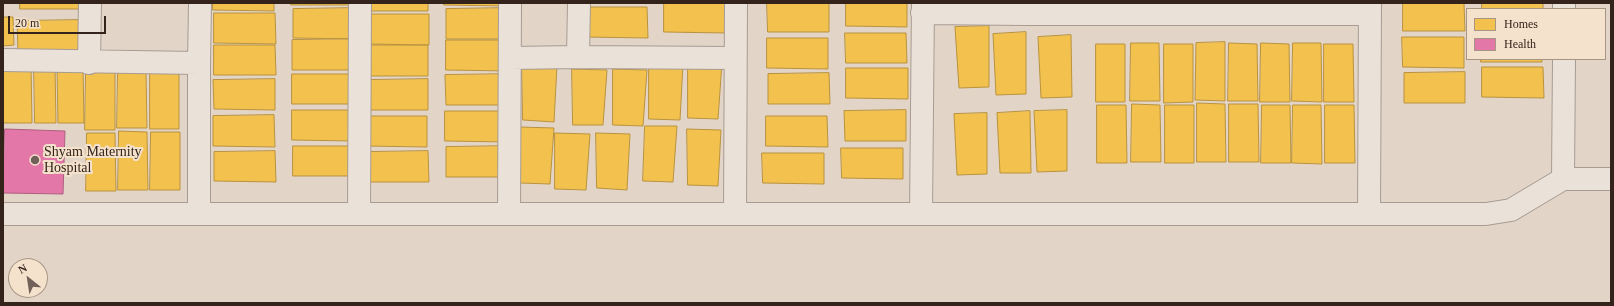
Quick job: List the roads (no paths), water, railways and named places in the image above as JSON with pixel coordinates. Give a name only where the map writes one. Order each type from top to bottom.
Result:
[{"type":"street","points":[[89,62],[90,3]]},
{"type":"street","points":[[199,214],[200,3]]},
{"type":"street","points":[[359,214],[360,3]]},
{"type":"street","points":[[509,214],[510,3]]},
{"type":"street","points":[[578,57],[579,3]]},
{"type":"street","points":[[735,214],[736,3]]},
{"type":"street","points":[[921,214],[922,8],[1370,8],[1369,214]]},
{"type":"street","points":[[510,58],[735,58]]},
{"type":"street","points":[[3,60],[200,63]]},
{"type":"street","points":[[1563,180],[1564,60]]},
{"type":"street","points":[[3,214],[1486,214],[1511,210],[1563,180],[1611,179]]},
{"type":"place","name":"Shyam Maternity Hospital","points":[[35,160]]}]
